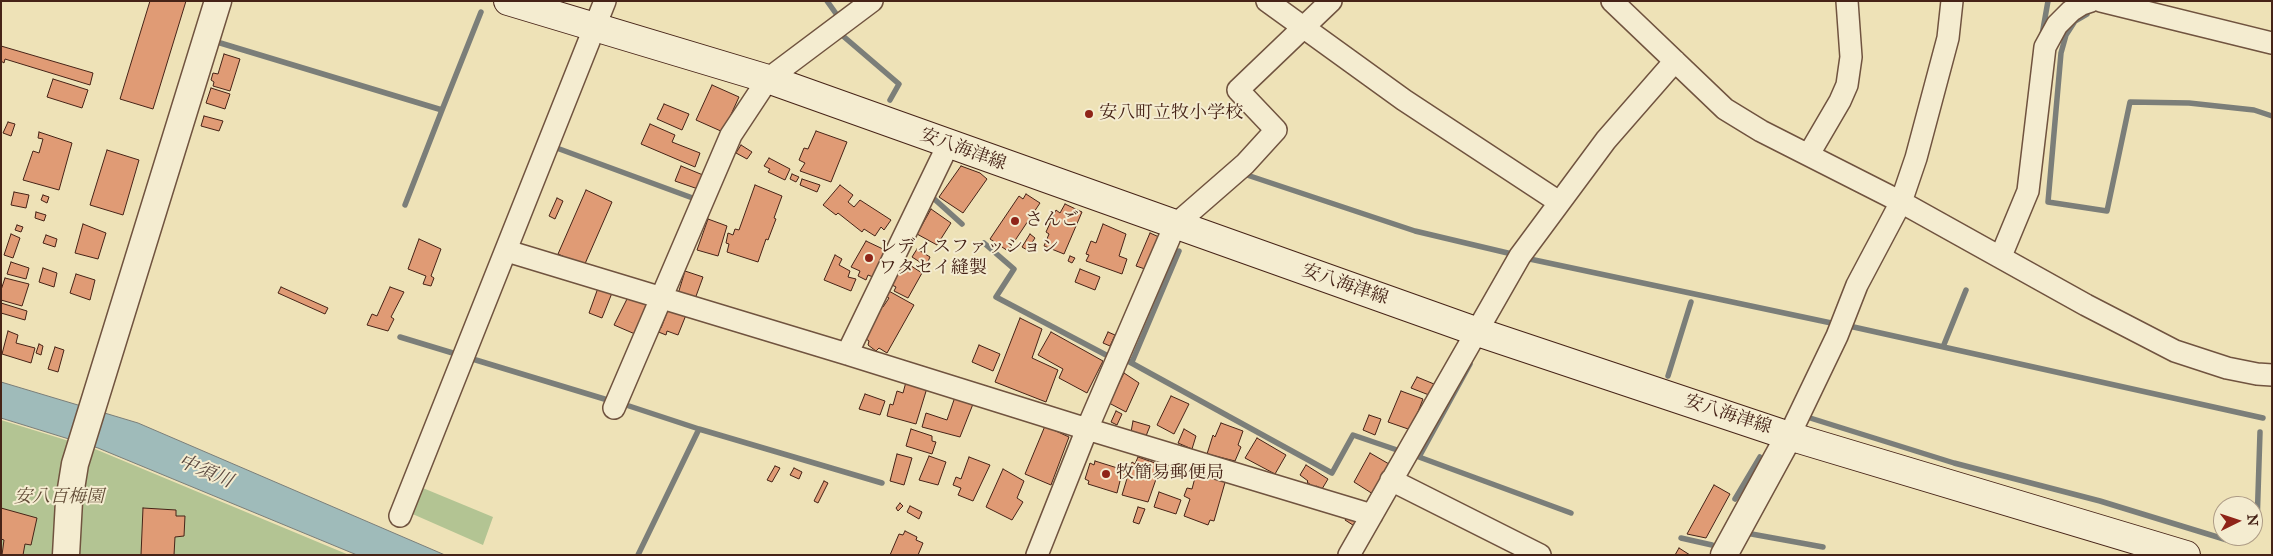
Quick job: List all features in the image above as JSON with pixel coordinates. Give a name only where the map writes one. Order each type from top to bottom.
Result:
[{"type":"main road","name":"安八海津線","points":[[508,1],[768,79],[948,145],[1475,331],[1789,436],[2186,555]]},
{"type":"street","points":[[66,555],[70,483],[218,1]]},
{"type":"street","points":[[400,516],[507,252],[605,1]]},
{"type":"street","points":[[614,408],[731,135],[768,79],[872,1]]},
{"type":"street","points":[[1267,1],[1303,29],[1404,100],[1559,202]]},
{"type":"street","points":[[1037,555],[1087,430],[1176,225],[1245,164],[1276,130],[1238,90],[1330,1]]},
{"type":"street","points":[[1612,1],[1725,109],[1761,131],[1901,202],[2086,305],[2175,351],[2227,368],[2272,375]]},
{"type":"street","points":[[1809,154],[1840,102],[1847,85],[1851,57],[1847,1]]},
{"type":"street","points":[[1724,555],[1789,436],[1837,336],[1857,285],[1901,202],[1916,158],[1946,47],[1952,1]]},
{"type":"street","points":[[2001,256],[2028,191],[2045,47],[2057,25],[2071,11],[2090,1]]},
{"type":"street","points":[[2102,1],[2180,10],[2272,43]]},
{"type":"street","points":[[1349,555],[1475,331],[1520,256],[1606,140],[1675,61]]},
{"type":"street","points":[[847,354],[948,145]]},
{"type":"street","points":[[507,252],[847,354],[1087,430],[1372,515]]},
{"type":"street","points":[[1391,480],[1540,555]]},
{"type":"green space","name":"安八百梅園","points":[[1,420],[95,449],[349,555],[1,555]]},
{"type":"green space","points":[[418,486],[493,517],[483,545],[408,512]]},
{"type":"water","name":"中須川","points":[[1,382],[138,423],[445,555],[357,555],[98,448],[1,418]]},
{"type":"building","points":[[150,1],[186,1],[153,109],[120,99]]},
{"type":"building","points":[[1,46],[93,73],[90,85],[5,59],[4,63],[1,61]]},
{"type":"building","points":[[224,54],[240,59],[230,91],[213,86],[214,82],[211,80],[213,73],[218,74]]},
{"type":"building","points":[[53,79],[88,90],[82,108],[47,97]]},
{"type":"building","points":[[712,85],[739,97],[723,132],[696,120]]},
{"type":"building","points":[[211,88],[230,94],[225,109],[206,103]]},
{"type":"building","points":[[664,104],[689,114],[682,130],[657,119]]},
{"type":"building","points":[[204,116],[223,121],[219,131],[201,126]]},
{"type":"building","points":[[8,122],[15,124],[11,136],[3,133]]},
{"type":"building","points":[[650,124],[675,135],[672,142],[700,153],[695,167],[641,144]]},
{"type":"building","points":[[816,131],[847,142],[831,182],[800,171],[805,163],[799,160],[804,148],[808,149]]},
{"type":"building","points":[[39,132],[72,143],[59,190],[23,180],[33,151],[39,153],[43,139],[38,138]]},
{"type":"building","points":[[741,145],[752,152],[747,159],[736,153]]},
{"type":"building","points":[[107,150],[139,160],[123,215],[90,205]]},
{"type":"building","points":[[769,158],[790,169],[785,180],[768,172],[770,169],[764,166]]},
{"type":"building","points":[[681,166],[703,175],[698,189],[675,181]]},
{"type":"building","points":[[961,166],[980,173],[987,179],[963,213],[939,197]]},
{"type":"building","points":[[792,174],[799,177],[796,182],[790,179]]},
{"type":"building","points":[[802,179],[820,185],[817,192],[800,185]]},
{"type":"building","points":[[755,185],[782,196],[774,218],[776,219],[768,240],[766,239],[758,262],[727,252],[729,244],[726,243],[728,233],[733,235],[735,229],[739,230]]},
{"type":"building","points":[[840,185],[853,195],[848,202],[854,207],[860,200],[891,220],[884,230],[881,227],[875,236],[864,229],[862,232],[838,213],[836,215],[823,205]]},
{"type":"building","points":[[586,190],[612,202],[584,266],[558,254]]},
{"type":"building","points":[[14,192],[29,195],[26,208],[11,205]]},
{"type":"building","name":"さんご","points":[[1026,194],[1040,203],[1008,251],[990,239],[1019,196],[1023,199]]},
{"type":"building","points":[[43,195],[49,197],[47,203],[41,200]]},
{"type":"building","points":[[557,198],[563,201],[555,219],[549,216]]},
{"type":"building","points":[[1065,204],[1082,212],[1064,254],[1044,246],[1049,234],[1046,232],[1056,210],[1060,213]]},
{"type":"building","points":[[931,209],[951,223],[937,245],[917,234]]},
{"type":"building","points":[[36,212],[46,215],[44,221],[35,218]]},
{"type":"building","points":[[708,219],[727,226],[718,256],[697,250]]},
{"type":"building","points":[[83,224],[106,233],[98,259],[75,253]]},
{"type":"building","points":[[1103,224],[1126,234],[1119,256],[1127,259],[1122,274],[1086,261],[1089,255],[1086,254],[1091,241],[1096,243]]},
{"type":"building","points":[[17,225],[23,227],[21,232],[15,230]]},
{"type":"building","points":[[1150,233],[1159,237],[1145,269],[1136,266]]},
{"type":"building","points":[[11,234],[20,238],[13,258],[4,255]]},
{"type":"building","points":[[1030,234],[1035,238],[1027,250],[1022,247]]},
{"type":"building","points":[[46,235],[57,239],[55,247],[43,243]]},
{"type":"building","points":[[419,239],[441,249],[431,276],[434,278],[431,286],[423,284],[426,276],[408,269]]},
{"type":"building","name":"レディスファッション ワタセイ縫製","points":[[866,241],[885,250],[873,277],[868,275],[866,280],[858,276],[860,271],[851,267]]},
{"type":"building","points":[[917,249],[930,257],[926,266],[912,257]]},
{"type":"building","points":[[835,255],[842,259],[839,265],[850,271],[848,277],[856,279],[851,291],[824,280]]},
{"type":"building","points":[[1070,256],[1075,258],[1072,263],[1068,261]]},
{"type":"building","points":[[902,260],[922,273],[908,298],[894,291],[896,287],[888,283]]},
{"type":"building","points":[[11,262],[29,268],[26,279],[7,274]]},
{"type":"building","points":[[43,268],[57,273],[54,287],[39,282]]},
{"type":"building","points":[[1080,269],[1100,277],[1095,290],[1075,282]]},
{"type":"building","points":[[685,271],[703,277],[695,299],[678,294]]},
{"type":"building","points":[[76,274],[95,280],[90,300],[70,293]]},
{"type":"building","points":[[5,278],[29,284],[22,306],[1,300],[1,290]]},
{"type":"building","points":[[281,287],[328,308],[325,314],[278,293]]},
{"type":"building","points":[[390,287],[404,292],[391,317],[394,319],[388,331],[367,325],[372,314],[377,316]]},
{"type":"building","points":[[598,288],[612,293],[602,318],[589,313]]},
{"type":"building","points":[[887,290],[914,305],[887,353],[879,348],[876,351],[868,345],[869,341],[863,337],[880,304],[883,307],[889,298],[884,295]]},
{"type":"building","points":[[628,297],[648,305],[635,334],[614,325]]},
{"type":"building","points":[[1,303],[27,311],[25,320],[1,313]]},
{"type":"building","points":[[669,307],[686,315],[678,335],[667,331],[666,335],[656,331],[658,326],[661,328]]},
{"type":"building","points":[[1020,318],[1042,329],[1032,358],[1058,370],[1046,402],[995,382]]},
{"type":"building","points":[[8,331],[18,335],[16,343],[35,348],[31,363],[2,354]]},
{"type":"building","points":[[1051,332],[1103,361],[1087,393],[1059,378],[1063,369],[1038,355]]},
{"type":"building","points":[[1108,332],[1115,335],[1110,346],[1103,343]]},
{"type":"building","points":[[39,344],[43,346],[41,355],[36,353]]},
{"type":"building","points":[[979,345],[1000,354],[993,371],[972,362]]},
{"type":"building","points":[[55,347],[64,350],[58,372],[48,369]]},
{"type":"building","points":[[1124,373],[1139,383],[1126,412],[1109,403]]},
{"type":"building","points":[[1417,377],[1434,384],[1429,395],[1411,388]]},
{"type":"building","points":[[906,382],[927,388],[916,424],[887,416],[890,404],[893,405],[897,391],[903,393]]},
{"type":"building","points":[[1401,391],[1423,399],[1411,430],[1388,422]]},
{"type":"building","points":[[865,394],[885,401],[880,415],[859,409]]},
{"type":"building","points":[[1171,396],[1189,404],[1174,434],[1157,425]]},
{"type":"building","points":[[955,397],[973,404],[960,437],[922,427],[926,413],[947,420]]},
{"type":"building","points":[[1116,411],[1122,414],[1117,425],[1111,422]]},
{"type":"building","points":[[1369,415],[1381,419],[1375,435],[1363,430]]},
{"type":"building","points":[[1133,421],[1150,426],[1146,436],[1131,432]]},
{"type":"building","points":[[1221,423],[1243,431],[1238,445],[1241,447],[1235,461],[1207,454],[1213,435],[1215,437]]},
{"type":"building","points":[[1045,426],[1069,437],[1051,485],[1025,474]]},
{"type":"building","points":[[911,429],[932,436],[932,441],[936,442],[932,454],[906,446]]},
{"type":"building","points":[[1184,429],[1196,436],[1192,449],[1178,443]]},
{"type":"building","points":[[1257,438],[1286,455],[1275,474],[1245,458]]},
{"type":"building","points":[[1370,453],[1389,464],[1373,494],[1354,482]]},
{"type":"building","points":[[897,454],[912,458],[904,485],[890,481]]},
{"type":"building","points":[[929,456],[946,462],[938,485],[919,480]]},
{"type":"building","points":[[969,457],[990,465],[973,501],[958,495],[961,488],[953,485],[956,477],[961,479]]},
{"type":"building","points":[[1138,457],[1161,465],[1148,502],[1122,495],[1132,462],[1135,464]]},
{"type":"building","name":"牧簡易郵便局","points":[[1095,461],[1127,471],[1125,479],[1121,477],[1117,493],[1088,484],[1089,481],[1085,479],[1090,463],[1094,465]]},
{"type":"building","points":[[1306,465],[1328,479],[1322,489],[1316,486],[1315,488],[1300,475]]},
{"type":"building","points":[[775,466],[780,468],[772,482],[767,480]]},
{"type":"building","points":[[794,468],[802,472],[799,479],[790,475]]},
{"type":"building","points":[[1003,469],[1024,481],[1017,498],[1023,502],[1012,520],[986,507]]},
{"type":"building","points":[[1197,470],[1226,479],[1214,521],[1210,520],[1208,525],[1184,516],[1190,499],[1184,496],[1187,488],[1192,489]]},
{"type":"building","points":[[824,481],[828,483],[818,503],[814,501]]},
{"type":"building","points":[[1714,485],[1730,494],[1706,538],[1687,534]]},
{"type":"building","points":[[1159,492],[1181,500],[1176,514],[1154,507]]},
{"type":"building","points":[[900,503],[903,506],[898,511],[896,508]]},
{"type":"building","points":[[910,506],[922,512],[919,519],[907,512]]},
{"type":"building","points":[[1138,507],[1145,509],[1139,524],[1133,522]]},
{"type":"building","points":[[1,508],[37,518],[31,545],[25,544],[23,555],[2,555],[4,540],[1,539]]},
{"type":"building","points":[[143,508],[176,510],[176,516],[185,516],[184,536],[175,537],[174,555],[141,555]]},
{"type":"building","points":[[1349,514],[1359,521],[1356,527],[1345,520]]},
{"type":"building","points":[[905,531],[917,537],[916,540],[923,543],[918,555],[890,555],[899,534],[903,535]]},
{"type":"building","points":[[1679,548],[1690,555],[1675,555]]},
{"type":"waterway","points":[[827,1],[837,15]]},
{"type":"waterway","points":[[2042,35],[2048,1]]},
{"type":"waterway","points":[[217,42],[442,110],[481,12]]},
{"type":"waterway","points":[[2087,14],[2075,21],[2066,35],[2061,53],[2048,202],[2107,211],[2130,102],[2189,103],[2254,110],[2272,116]]},
{"type":"waterway","points":[[843,36],[899,84],[890,100]]},
{"type":"waterway","points":[[405,205],[442,110]]},
{"type":"waterway","points":[[554,147],[698,200]]},
{"type":"waterway","points":[[1247,175],[1415,231],[1512,254]]},
{"type":"waterway","points":[[931,196],[962,224]]},
{"type":"waterway","points":[[984,243],[1014,269],[996,297],[1108,356]]},
{"type":"waterway","points":[[1132,362],[1179,251]]},
{"type":"waterway","points":[[1525,258],[1836,324]]},
{"type":"waterway","points":[[1943,347],[1966,290]]},
{"type":"waterway","points":[[1668,376],[1691,302]]},
{"type":"waterway","points":[[1849,326],[2263,418]]},
{"type":"waterway","points":[[400,337],[611,401]]},
{"type":"waterway","points":[[1126,360],[1332,473],[1353,435],[1400,451]]},
{"type":"waterway","points":[[1470,364],[1419,457],[1571,513]]},
{"type":"waterway","points":[[620,403],[699,429],[638,555]]},
{"type":"waterway","points":[[1806,413],[1807,417],[1954,463],[2100,501],[2213,536]]},
{"type":"waterway","points":[[699,429],[882,483]]},
{"type":"waterway","points":[[2258,496],[2260,432]]},
{"type":"waterway","points":[[1735,499],[1760,457]]},
{"type":"waterway","points":[[1746,533],[1823,547]]},
{"type":"waterway","points":[[1681,538],[1712,545]]},
{"type":"place","name":"安八町立牧小学校","points":[[1089,114]]},
{"type":"place","name":"さんご","points":[[1015,221]]},
{"type":"place","name":"レディスファッション ワタセイ縫製","points":[[869,258]]},
{"type":"place","name":"牧簡易郵便局","points":[[1106,474]]}]
